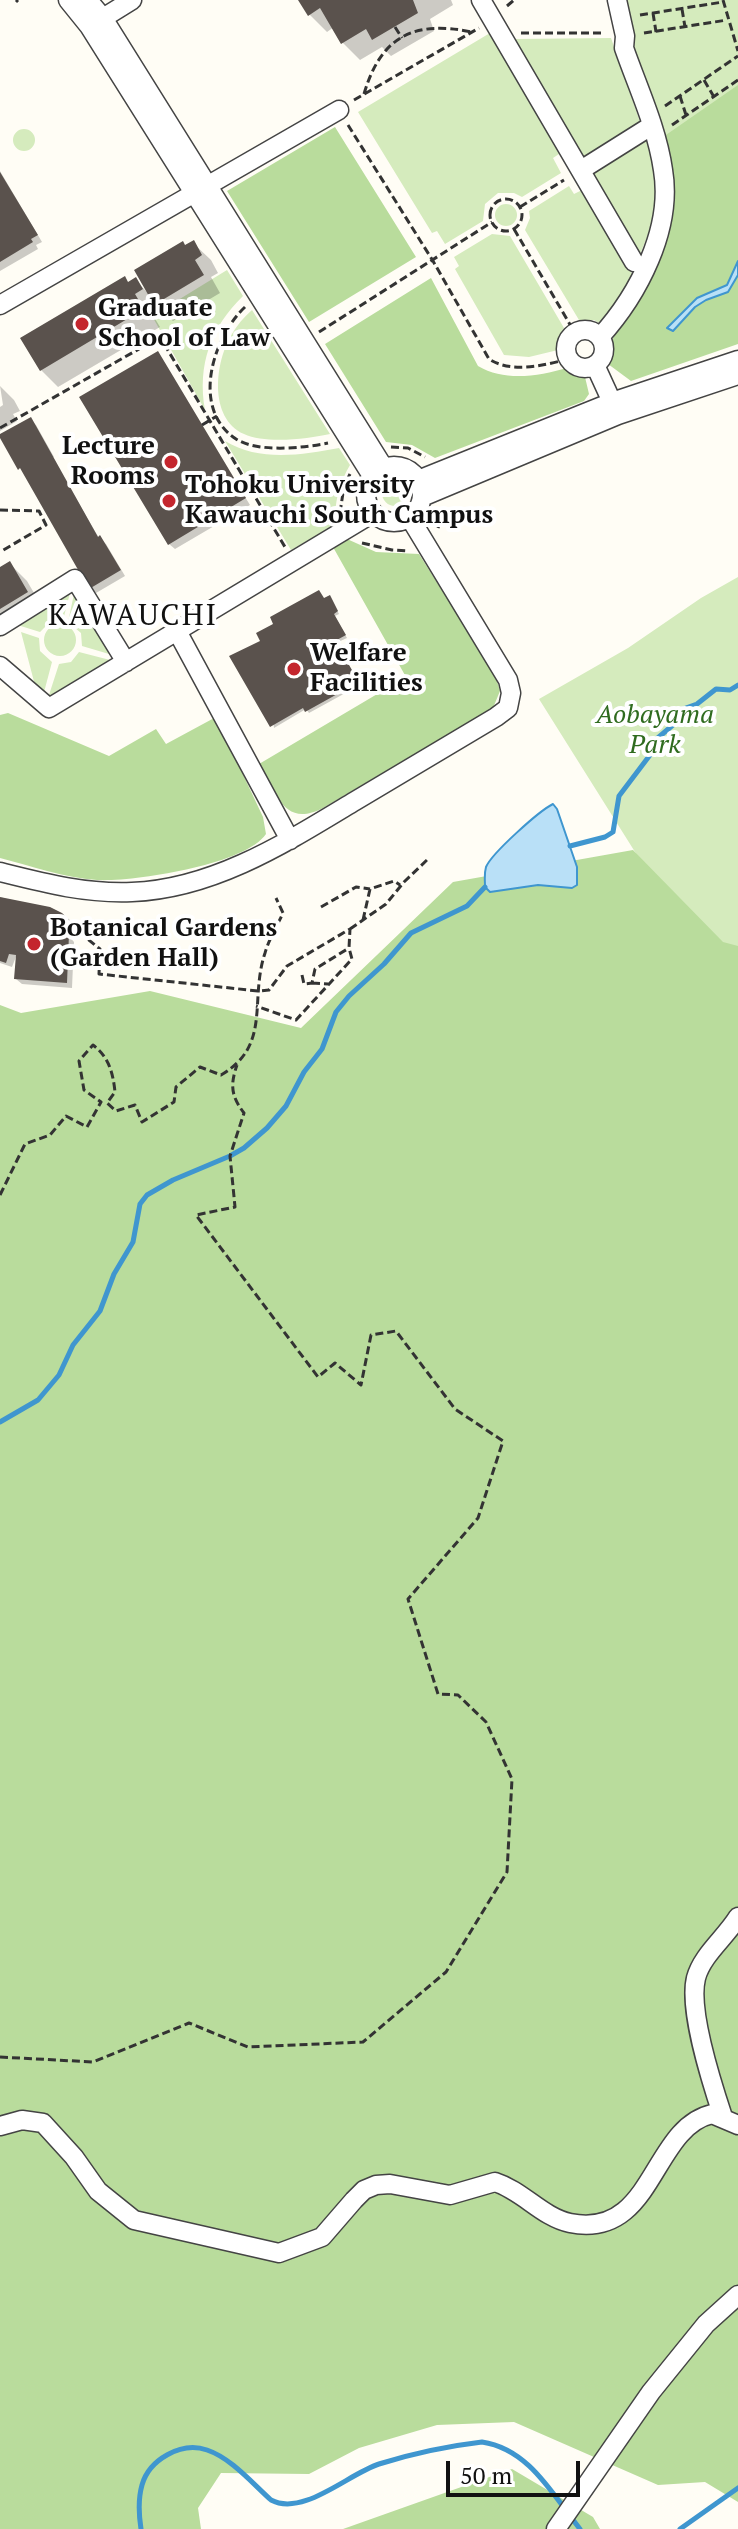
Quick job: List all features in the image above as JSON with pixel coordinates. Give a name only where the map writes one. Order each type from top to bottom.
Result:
[{"type":"street","points":[[68,0],[201,189]]},
{"type":"street","points":[[88,0],[103,18],[201,189],[378,472]]},
{"type":"street","points":[[103,18],[132,0]]},
{"type":"street","points":[[481,0],[634,262]]},
{"type":"street","points":[[600,337],[628,303],[642,278],[657,236],[663,203],[664,173],[652,126],[624,48],[622,22]]},
{"type":"street","points":[[0,305],[339,110]]},
{"type":"street","points":[[581,170],[652,126]]},
{"type":"street","points":[[586,330],[600,337],[604,349],[595,365],[578,366],[569,359],[566,347],[575,333],[586,330]]},
{"type":"street","points":[[420,488],[612,402],[738,360]]},
{"type":"street","points":[[595,365],[612,402]]},
{"type":"street","points":[[420,488],[618,415],[738,375]]},
{"type":"street","points":[[400,467],[408,470],[420,488],[420,505],[410,518],[392,523],[383,521],[373,513],[365,491],[378,472],[400,467]]},
{"type":"street","points":[[0,666],[49,708],[373,513]]},
{"type":"street","points":[[0,872],[64,889],[133,892],[196,881],[249,862],[290,840],[508,708],[511,693],[508,680],[410,518]]},
{"type":"street","points":[[0,626],[75,579],[126,662]]},
{"type":"street","points":[[177,631],[290,840]]},
{"type":"street","points":[[730,2121],[705,2060],[696,1978],[705,1960],[738,1917]]},
{"type":"street","points":[[0,2126],[22,2120],[43,2123],[74,2157],[98,2191],[134,2220],[279,2253],[322,2237],[364,2190],[376,2185],[390,2184],[450,2195],[495,2182],[533,2202],[553,2217],[583,2225],[599,2222],[631,2207],[670,2148],[694,2121],[712,2114],[730,2121]]},
{"type":"street","points":[[556,2529],[651,2392],[706,2324],[738,2295]]},
{"type":"path","points":[[569,359],[523,367],[489,359],[433,261],[339,110],[472,32],[497,26],[622,22],[653,13],[723,1],[738,54],[680,96],[652,126]]},
{"type":"path","points":[[682,9],[685,27]]},
{"type":"path","points":[[653,13],[656,32]]},
{"type":"path","points":[[622,22],[656,32],[727,20]]},
{"type":"path","points":[[364,94],[371,72],[382,53],[402,38],[423,29],[443,26],[472,32]]},
{"type":"path","points":[[395,27],[402,38]]},
{"type":"path","points":[[704,80],[714,97]]},
{"type":"path","points":[[652,126],[686,115],[738,80]]},
{"type":"path","points":[[680,96],[686,115]]},
{"type":"path","points":[[520,207],[581,170]]},
{"type":"path","points":[[513,200],[520,207],[522,217],[514,229],[504,231],[492,222],[491,208],[498,201],[513,200]]},
{"type":"path","points":[[313,336],[492,222]]},
{"type":"path","points":[[514,229],[575,333]]},
{"type":"path","points":[[251,301],[224,332],[214,358],[210,387],[217,416],[224,429],[246,444],[302,447],[338,439]]},
{"type":"path","points":[[0,428],[160,337],[294,562]]},
{"type":"path","points":[[202,425],[217,416]]},
{"type":"path","points":[[0,510],[39,511],[46,525],[0,552]]},
{"type":"path","points":[[435,537],[443,510]]},
{"type":"path","points":[[353,539],[371,547],[413,551]]},
{"type":"path","points":[[79,932],[100,949],[99,974],[269,990],[287,966],[386,904],[428,859]]},
{"type":"path","points":[[321,907],[356,887],[370,889],[394,881],[401,885]]},
{"type":"path","points":[[363,920],[370,889]]},
{"type":"path","points":[[0,2057],[93,2062],[189,2023],[248,2047],[363,2042],[446,1972],[507,1872],[512,1779],[486,1722],[458,1695],[438,1694],[408,1599],[478,1518],[503,1441],[455,1409],[396,1331],[371,1335],[361,1385],[335,1363],[318,1377],[196,1215],[235,1207],[230,1156],[244,1113],[233,1099],[232,1082],[237,1065],[254,1042],[264,954],[283,913],[276,898]]},
{"type":"path","points":[[256,1006],[296,1020],[352,959],[350,929]]},
{"type":"path","points":[[312,983],[315,969],[349,948]]},
{"type":"path","points":[[302,975],[304,984],[329,984]]},
{"type":"path","points":[[107,1103],[115,1092],[113,1074],[103,1053],[93,1045],[79,1061],[84,1090],[116,1111],[135,1105],[142,1122],[174,1102],[176,1087],[200,1067],[221,1075],[237,1065]]},
{"type":"path","points":[[0,1195],[25,1144],[50,1135],[66,1116],[87,1127],[101,1102]]},
{"type":"green space","points":[[622,0],[738,0],[738,344],[630,316],[645,289],[660,250],[670,218],[674,189],[663,137],[630,40]]},
{"type":"green space","points":[[490,33],[562,152],[553,158],[561,173],[522,197],[514,193],[498,193],[485,204],[483,221],[445,244],[437,231],[432,233],[358,112]]},
{"type":"green space","points":[[611,38],[640,122],[584,157],[514,39]]},
{"type":"green space","points":[[738,85],[738,344],[631,381],[608,364],[614,334],[630,316],[645,289],[670,218],[674,189],[663,137]]},
{"type":"green space","points":[[335,127],[416,257],[309,322],[227,191]]},
{"type":"green space","points":[[24,129],[32,132],[35,140],[32,148],[24,151],[16,148],[13,140],[16,132]]},
{"type":"green space","points":[[647,138],[655,197],[651,224],[640,254],[592,172]]},
{"type":"green space","points":[[569,186],[574,194],[584,189],[633,276],[624,294],[601,324],[594,320],[579,320],[525,230],[530,218],[529,211]]},
{"type":"green space","points":[[502,204],[510,204],[517,215],[510,226],[502,226],[495,219],[495,211]]},
{"type":"green space","points":[[492,234],[510,236],[564,328],[558,350],[529,357],[504,355],[455,269],[459,266],[454,257]]},
{"type":"green space","points":[[227,270],[243,296],[222,321],[209,348],[203,378],[205,410],[152,316]]},
{"type":"green space","points":[[431,278],[478,366],[511,376],[567,368],[575,375],[585,377],[589,394],[584,401],[435,458],[412,445],[386,442],[325,344]]},
{"type":"green space","points":[[252,310],[330,434],[299,439],[263,439],[244,434],[232,426],[225,415],[218,388],[222,359],[234,331]]},
{"type":"green space","points":[[225,441],[252,452],[281,455],[339,448],[350,465],[338,493],[337,524],[291,550]]},
{"type":"green space","points":[[395,480],[404,484],[408,493],[404,502],[395,506],[386,502],[382,493],[386,484]]},
{"type":"green space","points":[[347,539],[376,552],[419,554],[495,674],[500,691],[493,708],[323,808],[299,814],[283,805],[259,764],[406,677],[333,547]]},
{"type":"green space","name":"Aobayama Park","points":[[738,577],[738,1016],[539,699],[628,648],[701,598]]},
{"type":"green space","points":[[70,593],[63,620],[50,622],[40,632],[11,623]]},
{"type":"green space","points":[[74,594],[112,651],[109,654],[82,646],[81,633],[68,622]]},
{"type":"green space","points":[[60,624],[72,628],[76,640],[72,652],[60,656],[48,652],[44,640],[48,628]]},
{"type":"green space","points":[[21,632],[39,638],[40,651],[52,662],[43,696],[37,693]]},
{"type":"green space","points":[[79,652],[110,660],[110,663],[52,698],[49,695],[59,664],[71,662]]},
{"type":"green space","points":[[8,713],[109,756],[156,729],[166,744],[216,717],[263,817],[266,834],[236,855],[213,863],[114,880],[85,879],[0,858],[0,715]]},
{"type":"green space","points":[[633,850],[723,942],[738,946],[738,2502],[705,2482],[658,2485],[514,2422],[437,2425],[359,2448],[309,2474],[221,2473],[198,2508],[201,2529],[0,2529],[0,1005],[21,1013],[150,991],[301,1028],[453,882]]},
{"type":"green space","points":[[512,2469],[593,2517],[600,2529],[343,2529]]},
{"type":"water","points":[[738,261],[738,275],[728,292],[695,307],[673,331],[667,328],[697,298],[727,285]]},
{"type":"water","points":[[553,804],[577,867],[577,885],[572,888],[538,885],[490,892],[485,887],[485,877],[490,861],[516,833]]},
{"type":"building","points":[[298,0],[413,0],[418,13],[372,40],[366,29],[341,44],[320,8],[308,16]]},
{"type":"building","points":[[0,172],[38,235],[31,239],[33,242],[0,262]]},
{"type":"building","points":[[194,240],[202,255],[195,260],[204,275],[154,305],[134,270],[183,241],[185,245]]},
{"type":"building","name":"Graduate School of Law","points":[[125,276],[128,282],[136,277],[143,289],[135,294],[144,309],[40,371],[20,338]]},
{"type":"building","name":"Lecture Rooms","points":[[158,351],[246,498],[168,545],[79,397]]},
{"type":"building","name":"Lecture Rooms","points":[[31,417],[98,537],[100,535],[121,570],[89,589],[0,438],[0,434]]},
{"type":"building","points":[[10,561],[28,592],[0,609],[0,567]]},
{"type":"building","name":"Welfare Facilities","points":[[319,590],[324,598],[330,595],[338,611],[334,614],[346,635],[335,641],[359,682],[305,712],[303,708],[270,727],[229,656],[260,641],[256,633],[273,624],[270,617]]},
{"type":"building","name":"Botanical Gardens (Garden Hall)","points":[[0,897],[50,907],[77,927],[53,929],[52,932],[69,934],[67,983],[14,979],[16,955],[9,954],[6,963],[0,961]]},
{"type":"waterway","points":[[570,846],[613,832],[619,796],[650,755],[653,742],[680,719],[683,709],[697,704],[716,689],[730,690],[738,685]]},
{"type":"waterway","points":[[0,1422],[38,1400],[59,1375],[73,1345],[100,1311],[114,1274],[133,1242],[140,1204],[147,1195],[173,1180],[230,1156],[267,1128],[286,1106],[304,1072],[322,1049],[336,1012],[349,996],[384,964],[411,933],[467,906],[485,887]]},
{"type":"waterway","points":[[141,2529],[140,2496],[146,2476],[167,2455],[187,2448],[216,2454],[271,2500],[284,2504],[311,2499],[379,2464],[482,2442],[499,2446],[526,2463],[580,2529]]},
{"type":"waterway","points":[[680,2529],[738,2488]]},
{"type":"place","name":"Graduate School of Law","points":[[82,324]]},
{"type":"place","name":"Lecture Rooms","points":[[171,462]]},
{"type":"place","name":"Tohoku University Kawauchi South Campus","points":[[169,501]]},
{"type":"place","name":"Welfare Facilities","points":[[294,669]]},
{"type":"place","name":"Botanical Gardens (Garden Hall)","points":[[34,944]]},
{"type":"district","name":"KAWAUCHI","points":[[133,616]]}]
